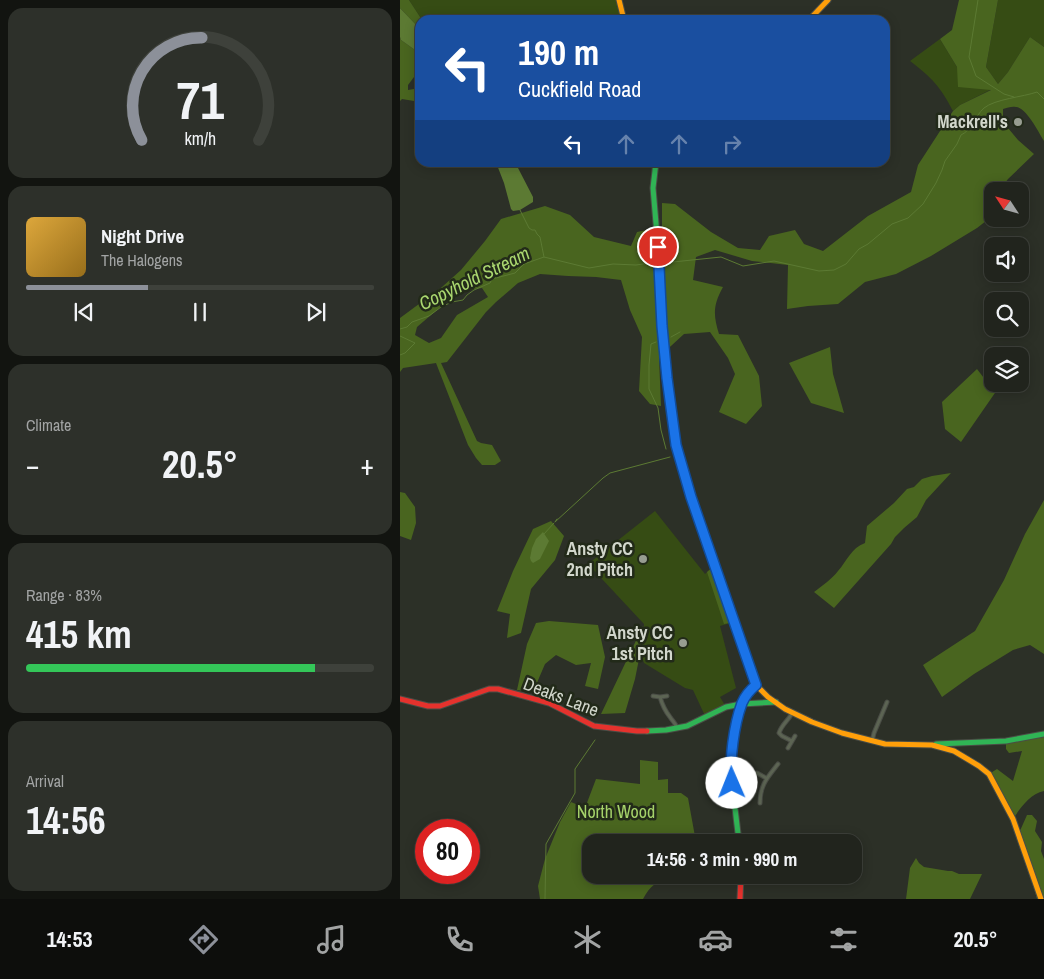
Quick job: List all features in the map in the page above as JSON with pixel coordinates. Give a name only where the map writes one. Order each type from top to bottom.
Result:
[{"type":"main road","points":[[619,0],[623,15]]},
{"type":"main road","points":[[813,15],[828,0]]},
{"type":"main road","points":[[656,169],[653,188],[661,308],[667,378],[676,445],[691,497],[756,685],[768,697],[792,713],[842,733],[885,744],[947,746],[1006,741],[1044,734]]},
{"type":"main road","points":[[738,834],[731,774],[734,735],[741,704],[756,685]]},
{"type":"main road","name":"Deaks Lane","points":[[400,699],[428,706],[440,706],[493,688],[549,703],[594,726],[637,731],[676,728],[694,723],[726,707],[776,702]]},
{"type":"main road","points":[[947,746],[974,762],[989,774],[1013,818],[1041,899]]},
{"type":"main road","points":[[740,899],[741,884]]},
{"type":"street","points":[[653,696],[667,696]]},
{"type":"street","points":[[660,697],[670,719],[676,723],[676,728]]},
{"type":"street","points":[[872,741],[887,702]]},
{"type":"street","points":[[792,713],[779,733],[792,741]]},
{"type":"street","points":[[788,748],[795,736]]},
{"type":"street","points":[[760,803],[760,794],[764,782],[778,764]]},
{"type":"street","points":[[731,774],[756,772],[766,778]]},
{"type":"shaded area","points":[[409,0],[619,0],[623,15],[419,15]]},
{"type":"shaded area","points":[[998,0],[1044,0],[1044,47],[1030,37],[1008,72],[998,84],[986,67]]},
{"type":"shaded area","points":[[400,8],[415,24],[415,50],[401,40]]},
{"type":"shaded area","points":[[940,39],[957,67],[992,89],[960,105],[953,111],[935,83],[910,61]]},
{"type":"shaded area","points":[[498,167],[518,167],[533,197],[533,202],[520,210],[513,211]]},
{"type":"shaded area","points":[[655,511],[705,574],[715,565],[734,622],[720,626],[736,688],[720,697],[726,707],[706,718],[693,690],[685,688],[644,663],[641,654],[644,624],[588,564]]},
{"type":"shaded area","points":[[543,532],[549,541],[540,559],[533,563],[530,558],[532,548],[536,539]]},
{"type":"green space","points":[[400,0],[409,0],[419,15],[415,15],[415,24],[400,8]]},
{"type":"green space","points":[[959,0],[998,0],[986,67],[998,84],[1008,72],[1030,37],[1044,47],[1044,141],[1024,111],[1014,107],[1003,109],[1003,122],[1018,140],[1034,154],[1006,182],[984,182],[984,223],[931,256],[896,274],[865,282],[838,304],[787,309],[788,265],[752,261],[715,250],[696,257],[693,280],[723,287],[717,299],[715,310],[719,334],[738,335],[759,376],[762,406],[746,424],[719,412],[735,374],[728,358],[710,332],[684,334],[659,357],[661,406],[650,404],[639,391],[642,337],[630,310],[621,280],[540,274],[518,283],[486,312],[447,362],[441,363],[477,441],[492,445],[501,461],[495,465],[482,465],[468,445],[436,363],[403,368],[400,372],[400,318],[442,287],[461,270],[501,219],[545,206],[570,215],[594,237],[631,246],[637,232],[662,227],[662,203],[675,204],[711,232],[738,248],[760,250],[769,236],[795,230],[804,244],[823,251],[868,216],[911,192],[918,165],[953,111],[960,105],[991,90],[958,87],[957,67],[940,39],[952,30]],"holes":[[[482,288],[488,297],[457,315],[441,338],[429,343],[415,335],[417,327],[459,291]]]},
{"type":"green space","points":[[400,37],[401,40],[415,50],[415,76],[408,85],[408,90],[415,89],[415,101],[402,99],[400,101]]},
{"type":"green space","points":[[830,347],[833,374],[844,413],[811,403],[789,363]]},
{"type":"green space","points":[[977,369],[984,378],[984,392],[996,392],[961,442],[945,429],[942,402]]},
{"type":"green space","points":[[951,473],[926,500],[917,517],[895,537],[891,544],[834,608],[814,592],[833,577],[856,548],[865,543],[867,526],[907,489],[914,487],[922,479]]},
{"type":"green space","points":[[400,492],[405,493],[415,507],[416,523],[411,540],[400,536]]},
{"type":"green space","points":[[1044,500],[1044,654],[1030,645],[1013,650],[974,674],[942,697],[923,665],[975,631],[1004,580],[1025,534]]},
{"type":"green space","points":[[551,521],[564,536],[555,560],[531,589],[521,633],[507,638],[510,614],[497,611],[533,529]]},
{"type":"green space","points":[[715,565],[734,622],[724,624],[707,572]]},
{"type":"green space","points":[[549,621],[598,625],[605,657],[598,689],[585,686],[591,663],[576,665],[556,655],[545,664],[533,692],[517,690],[527,644],[536,623]]},
{"type":"green space","points":[[643,626],[635,679],[625,713],[601,714]]},
{"type":"green space","points":[[1044,734],[1044,791],[1030,798],[1013,819],[989,774],[997,769],[1013,781],[1022,751],[1009,753],[1006,749],[1006,741]]},
{"type":"green space","name":"North Wood","points":[[640,760],[658,762],[658,780],[668,779],[668,793],[681,793],[688,798],[695,834],[582,834],[582,884],[654,884],[643,899],[540,899],[538,886],[545,859],[560,822],[571,802],[585,808],[596,779],[640,784]]},
{"type":"green space","points":[[1027,815],[1032,815],[1037,821],[1035,831],[1042,842],[1044,899],[1037,899],[1019,833]]},
{"type":"green space","points":[[916,858],[924,867],[952,871],[959,874],[982,874],[970,899],[906,899],[910,868]]},
{"type":"waterway","points":[[978,0],[969,57],[976,76],[1004,94],[1014,97]]},
{"type":"waterway","name":"Copyhold Stream","points":[[673,262],[721,257],[743,266],[774,261],[819,271],[834,270],[846,264],[859,249],[892,224],[908,218],[923,204],[961,135],[968,130],[984,108],[1002,100],[1037,92],[1044,99]]},
{"type":"waterway","points":[[520,210],[529,228],[535,230],[540,237],[544,257]]},
{"type":"waterway","name":"Copyhold Stream","points":[[400,329],[429,316],[441,307],[463,300],[474,290],[490,283],[492,279],[515,273],[524,264],[544,257],[589,268],[613,264],[636,265],[650,263]]},
{"type":"waterway","points":[[671,337],[680,332]]},
{"type":"waterway","name":"Copyhold Stream","points":[[400,336],[415,343],[405,353],[400,355]]},
{"type":"waterway","points":[[656,342],[651,344],[649,389],[658,408],[666,449]]},
{"type":"waterway","points":[[557,519],[555,522],[610,473],[670,457]]},
{"type":"waterway","points":[[544,534],[554,523]]},
{"type":"waterway","points":[[545,899],[546,844],[575,793],[575,769],[595,740]]},
{"type":"traffic: fast","points":[[655,167],[653,188],[661,308],[671,404]]},
{"type":"traffic: fast","points":[[647,731],[687,726],[726,707],[776,702]]},
{"type":"traffic: fast","points":[[738,834],[731,774],[733,739],[739,712]]},
{"type":"traffic: fast","points":[[936,744],[1006,741],[1044,734]]},
{"type":"traffic: slow","points":[[619,0],[623,15]]},
{"type":"traffic: slow","points":[[814,15],[828,0]]},
{"type":"traffic: slow","points":[[671,404],[676,445],[691,497],[756,685],[746,698],[739,712]]},
{"type":"traffic: slow","points":[[756,685],[768,697],[785,709],[812,722],[842,733],[885,744],[932,745],[954,751],[979,766],[989,774],[1013,819],[1041,899]]},
{"type":"traffic: jam","points":[[400,699],[428,706],[440,706],[489,689],[498,689],[549,703],[594,726],[647,731]]},
{"type":"traffic: jam","points":[[740,899],[741,884]]},
{"type":"place","name":"Mackrell's","points":[[1018,122]]},
{"type":"place","name":"Ansty CC 2nd Pitch","points":[[643,559]]},
{"type":"place","name":"Ansty CC 1st Pitch","points":[[683,643]]},
{"type":"route","points":[[658,247],[667,378],[679,459],[756,685],[741,704],[731,764],[732,783]]}]
